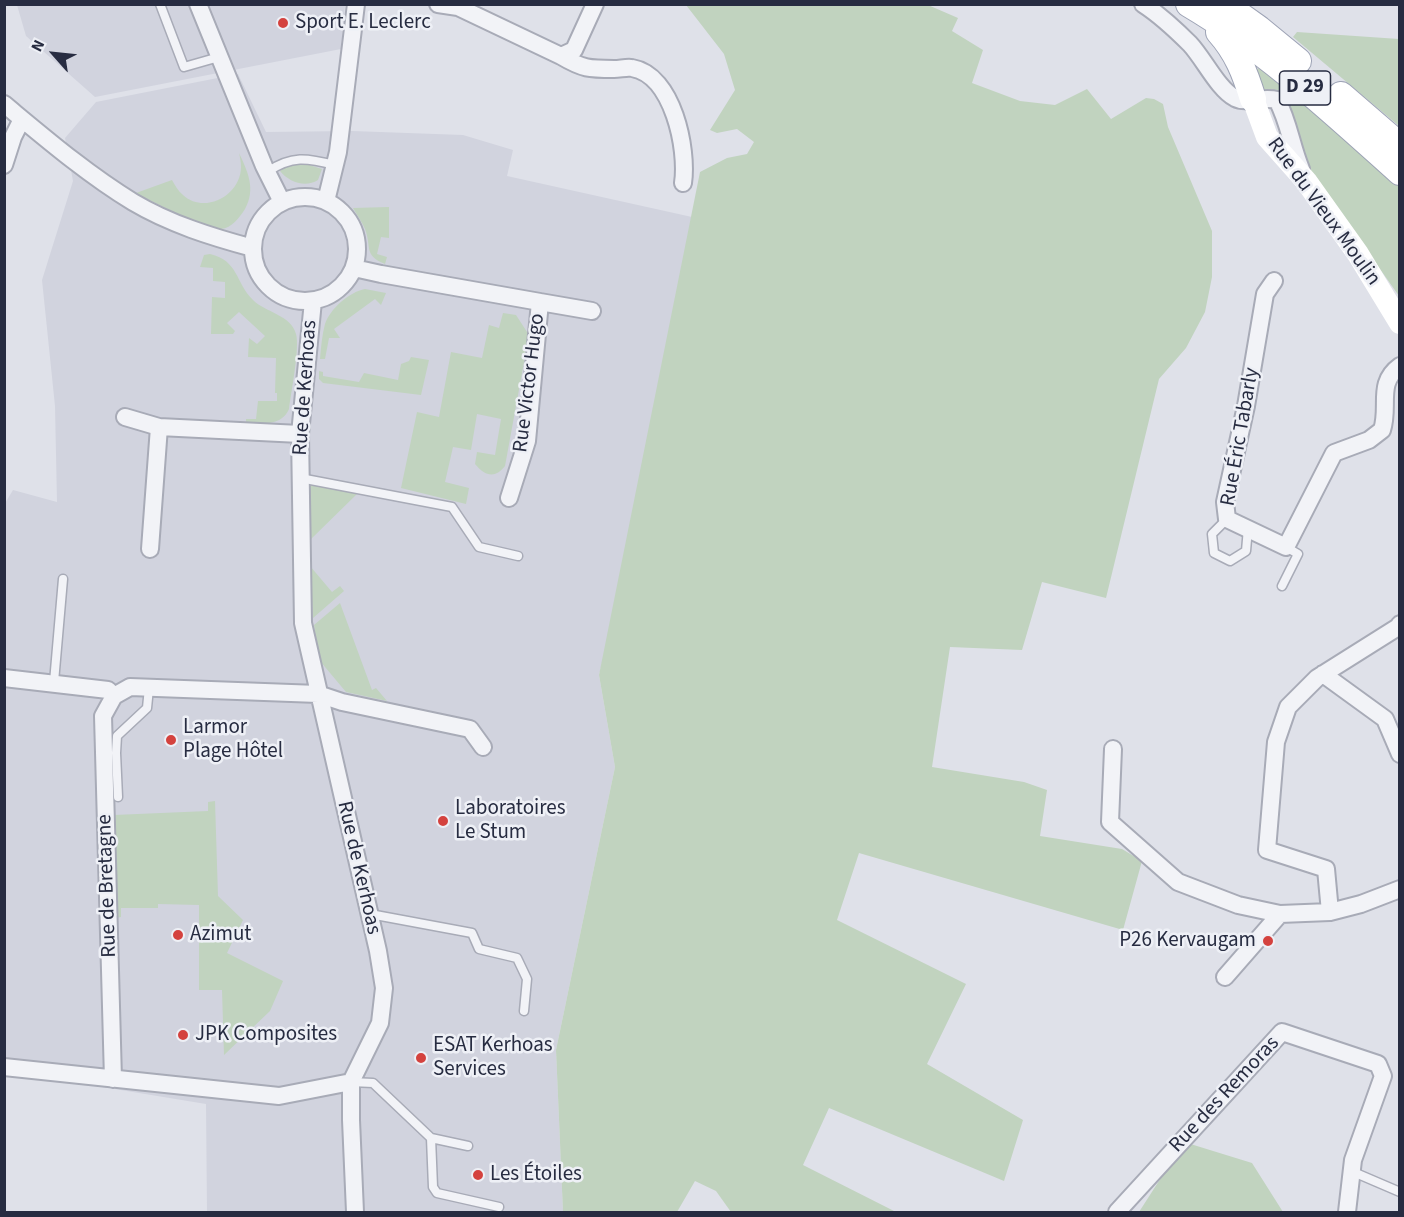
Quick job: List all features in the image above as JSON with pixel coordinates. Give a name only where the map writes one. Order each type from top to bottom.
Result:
[{"type":"main road","points":[[1206,7],[1244,69],[1253,99]]},
{"type":"main road","name":"D 29","points":[[1206,7],[1285,50],[1400,146]]},
{"type":"main road","name":"D 29","points":[[1206,7],[1289,74],[1400,172]]},
{"type":"street","points":[[198,4],[267,172],[282,202]]},
{"type":"street","points":[[326,201],[335,165],[356,4]]},
{"type":"street","points":[[438,4],[458,7],[587,69],[633,68],[649,75],[665,95],[676,117],[683,141],[686,166],[683,183]]},
{"type":"street","points":[[561,56],[574,50],[595,4]]},
{"type":"street","points":[[1143,4],[1190,44],[1223,87],[1235,98],[1245,101],[1253,99]]},
{"type":"street","name":"Rue du Vieux Moulin","points":[[1253,99],[1268,137],[1306,181],[1358,254],[1400,323]]},
{"type":"street","points":[[4,104],[90,174],[134,203],[180,225],[253,248]]},
{"type":"street","points":[[4,165],[13,137],[22,119]]},
{"type":"street","points":[[311,197],[326,201],[344,214],[355,233],[357,247],[354,268],[340,288],[328,297],[313,301],[295,300],[278,294],[265,282],[256,266],[253,248],[261,221],[282,202],[311,197]]},
{"type":"street","name":"Rue Victor Hugo","points":[[354,268],[592,311]]},
{"type":"street","name":"Rue Éric Tabarly","points":[[1274,281],[1265,294],[1246,406],[1225,502],[1227,519],[1286,547]]},
{"type":"street","name":"Rue de Kerhoas","points":[[313,301],[300,434],[303,623],[370,914],[384,988],[380,1023],[351,1082]]},
{"type":"street","name":"Rue Victor Hugo","points":[[509,498],[527,441],[540,302]]},
{"type":"street","points":[[1286,547],[1334,453],[1369,440],[1382,430],[1386,379],[1400,366]]},
{"type":"street","points":[[125,417],[159,427],[300,434]]},
{"type":"street","points":[[150,549],[159,427]]},
{"type":"street","points":[[1330,912],[1326,869],[1267,850],[1276,742],[1288,707],[1323,674],[1400,624]]},
{"type":"street","points":[[1323,674],[1385,719],[1400,754]]},
{"type":"street","points":[[4,678],[108,690],[114,696],[130,687],[318,694],[342,702],[470,729],[483,747]]},
{"type":"street","name":"Rue de Bretagne","points":[[113,1079],[103,716],[114,696]]},
{"type":"street","points":[[1113,749],[1110,822],[1178,882],[1238,905],[1280,914],[1330,912],[1361,904],[1400,889]]},
{"type":"street","points":[[1225,977],[1280,914]]},
{"type":"street","name":"Rue des Remoras","points":[[1117,1212],[1282,1032],[1378,1064],[1383,1076],[1353,1160],[1347,1212]]},
{"type":"street","points":[[4,1067],[279,1096],[351,1082],[355,1212]]},
{"type":"lane","points":[[160,4],[184,67],[219,57]]},
{"type":"lane","points":[[267,172],[294,159],[312,159],[335,165]]},
{"type":"lane","points":[[300,478],[452,507],[479,547],[518,556]]},
{"type":"lane","points":[[1227,519],[1212,534],[1214,553],[1230,561],[1246,551],[1248,528]]},
{"type":"lane","points":[[1282,586],[1298,554],[1286,547]]},
{"type":"lane","points":[[54,682],[63,579]]},
{"type":"lane","points":[[118,797],[117,736],[147,708],[149,688]]},
{"type":"lane","points":[[370,914],[472,933],[479,949],[517,958],[527,979],[524,1011]]},
{"type":"lane","points":[[351,1082],[373,1083],[431,1138],[468,1146]]},
{"type":"lane","points":[[431,1138],[433,1187],[436,1193],[499,1207]]},
{"type":"lane","points":[[1351,1171],[1400,1192]]},
{"type":"shaded area","points":[[17,5],[345,5],[341,49],[95,97],[26,36]]},
{"type":"shaded area","points":[[238,74],[266,132],[352,131],[463,135],[513,150],[507,176],[692,217],[623,578],[599,675],[615,767],[556,1050],[563,1212],[207,1212],[206,1104],[5,1071],[4,505],[13,490],[57,502],[55,406],[42,280],[73,181],[65,138],[96,102]]},
{"type":"green space","points":[[686,5],[928,5],[958,18],[952,31],[983,50],[972,83],[1020,101],[1055,105],[1087,89],[1111,119],[1146,98],[1154,99],[1163,104],[1168,127],[1212,231],[1212,277],[1205,312],[1186,348],[1159,379],[1106,598],[1042,582],[1022,650],[950,647],[932,767],[1024,782],[1047,790],[1040,836],[1122,849],[1142,861],[1123,930],[859,853],[837,920],[966,984],[927,1064],[1023,1120],[1004,1181],[829,1108],[803,1165],[896,1212],[731,1212],[716,1191],[695,1181],[677,1212],[563,1212],[556,1050],[615,767],[599,675],[700,172],[727,158],[747,154],[754,142],[737,129],[717,133],[710,130],[735,90],[724,54]]},
{"type":"green space","points":[[1297,32],[1399,39],[1399,126],[1293,37]]},
{"type":"green space","points":[[1259,68],[1315,110],[1399,186],[1399,296],[1303,160],[1288,102],[1277,90],[1267,89],[1257,92],[1254,70]]},
{"type":"green space","points":[[239,153],[250,181],[250,194],[240,216],[232,225],[225,228],[204,225],[136,193],[172,180],[181,193],[192,201],[201,203],[220,199],[235,186],[239,177],[241,167]]},
{"type":"green space","points":[[294,163],[303,163],[322,169],[318,180],[308,184],[298,183],[280,171]]},
{"type":"green space","points":[[389,207],[389,238],[381,237],[377,254],[387,257],[385,264],[371,254],[365,229],[353,208]]},
{"type":"green space","points":[[204,255],[219,257],[232,267],[253,300],[289,322],[296,334],[296,359],[289,409],[281,419],[265,423],[246,423],[246,419],[256,419],[258,401],[277,401],[277,393],[275,393],[276,358],[248,357],[249,338],[257,344],[265,336],[239,312],[227,323],[235,331],[233,334],[211,334],[212,297],[225,298],[225,282],[213,281],[213,268],[200,267]]},
{"type":"green space","points":[[365,289],[386,293],[381,305],[375,299],[334,329],[340,338],[329,338],[325,359],[320,359],[327,318],[347,297]]},
{"type":"green space","points":[[503,313],[516,315],[529,335],[505,466],[498,473],[490,474],[482,471],[475,464],[477,452],[495,455],[501,419],[477,414],[471,450],[453,447],[445,482],[469,488],[466,504],[401,488],[417,412],[439,417],[451,352],[482,358],[489,325],[499,328]]},
{"type":"green space","points":[[411,357],[429,360],[421,395],[323,383],[319,379],[319,371],[323,372],[323,376],[359,382],[364,373],[398,380],[401,364],[409,361]]},
{"type":"green space","points":[[308,484],[358,493],[309,541]]},
{"type":"green space","points":[[310,566],[332,592],[340,586],[344,591],[313,618]]},
{"type":"green space","points":[[340,603],[372,690],[376,688],[387,701],[346,692],[320,661],[314,625]]},
{"type":"green space","points":[[215,801],[218,896],[243,920],[227,953],[283,981],[270,1011],[224,1055],[222,990],[199,990],[199,905],[158,904],[158,908],[121,908],[121,917],[116,918],[114,815],[208,811],[208,802]]},
{"type":"green space","points":[[1184,1142],[1252,1163],[1283,1212],[1139,1212]]},
{"type":"place","name":"Sport E. Leclerc","points":[[283,23]]},
{"type":"place","name":"Larmor Plage Hôtel","points":[[171,740]]},
{"type":"place","name":"Laboratoires Le Stum","points":[[443,821]]},
{"type":"place","name":"Azimut","points":[[178,935]]},
{"type":"place","name":"P26 Kervaugam","points":[[1268,941]]},
{"type":"place","name":"JPK Composites","points":[[183,1035]]},
{"type":"place","name":"ESAT Kerhoas Services","points":[[421,1058]]},
{"type":"place","name":"Les Étoiles","points":[[478,1175]]}]
